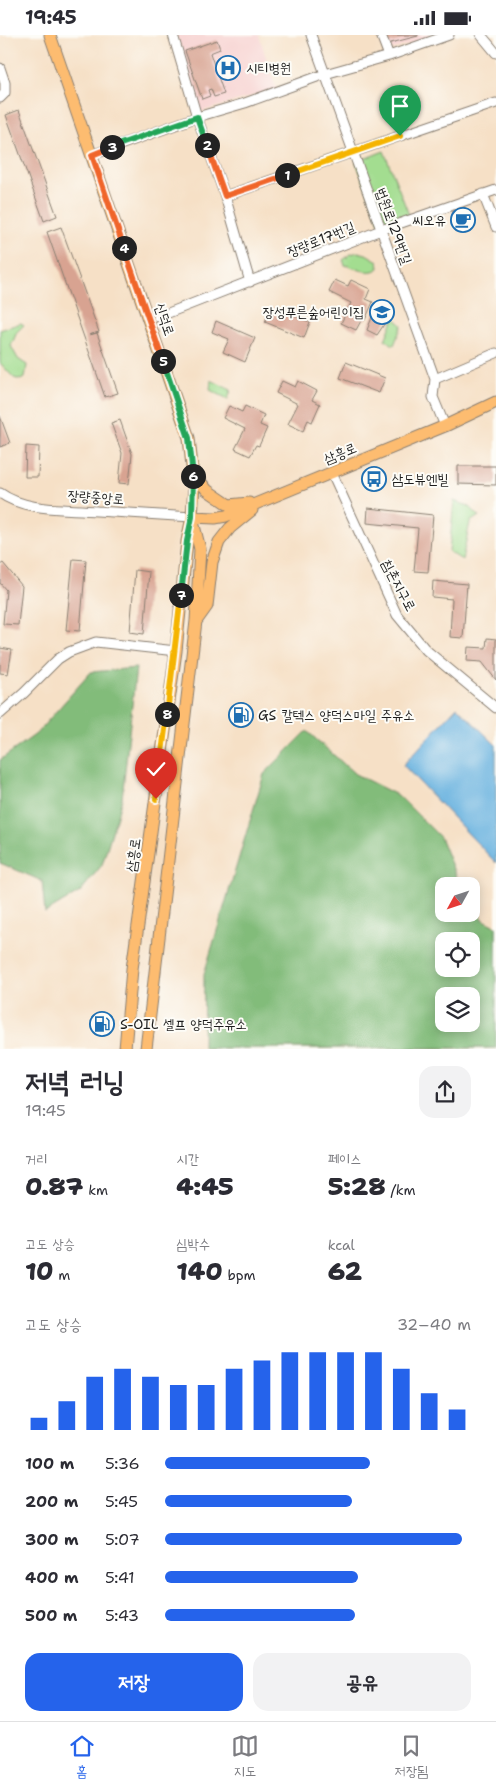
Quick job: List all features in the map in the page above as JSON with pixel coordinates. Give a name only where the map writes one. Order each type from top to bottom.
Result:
[{"type":"main road","name":"신덕로","points":[[50,35],[189,438],[194,485],[192,517]]},
{"type":"main road","name":"삼흥로","points":[[126,1049],[132,969],[176,651],[187,541],[192,517],[215,518],[226,516],[445,426],[496,402]]},
{"type":"main road","points":[[192,473],[207,490],[229,505],[263,501]]},
{"type":"main road","points":[[196,621],[206,606],[212,562],[219,542],[230,528],[263,501]]},
{"type":"main road","points":[[146,1049],[196,621],[200,549],[192,517]]},
{"type":"street","points":[[172,35],[197,117],[225,196],[250,282]]},
{"type":"street","name":"법원로129번길","points":[[311,35],[435,379],[433,397],[445,426]]},
{"type":"street","points":[[382,35],[389,56]]},
{"type":"street","points":[[92,155],[197,117],[245,103],[325,74],[389,56],[449,35]]},
{"type":"street","points":[[481,35],[496,53]]},
{"type":"street","points":[[0,68],[6,88],[5,93],[0,98]]},
{"type":"street","points":[[225,196],[496,103]]},
{"type":"street","name":"장량로17번길","points":[[158,317],[381,231],[496,190]]},
{"type":"street","points":[[483,194],[496,227]]},
{"type":"street","points":[[435,379],[496,353]]},
{"type":"street","name":"침촌지구로","points":[[332,473],[396,615],[426,650],[496,708]]},
{"type":"street","name":"장량중앙로","points":[[0,493],[26,504],[51,508],[192,517]]},
{"type":"street","points":[[0,714],[58,659],[96,642],[176,651]]},
{"type":"shaded area","name":"시티병원","points":[[176,35],[259,35],[276,89],[200,112]]},
{"type":"shaded area","points":[[381,35],[438,35],[392,50],[386,49]]},
{"type":"shaded area","name":"장성푸른숲어린이집","points":[[379,299],[393,304],[387,320],[377,335],[367,330]]},
{"type":"green space","points":[[384,151],[409,215],[380,225],[356,162]]},
{"type":"green space","points":[[358,252],[378,261],[379,268],[367,271],[345,265],[343,260],[351,254]]},
{"type":"green space","points":[[394,318],[402,325],[394,345],[385,340]]},
{"type":"green space","points":[[21,323],[24,325],[17,332],[11,346],[18,359],[27,365],[25,378],[20,380],[14,378],[0,363],[0,330]]},
{"type":"green space","points":[[211,380],[231,390],[228,399],[210,390]]},
{"type":"green space","points":[[454,501],[469,506],[479,516],[470,522],[462,560],[449,552]]},
{"type":"green space","points":[[136,668],[122,799],[102,865],[80,892],[45,913],[42,881],[0,863],[0,760],[36,734],[91,672]]},
{"type":"green space","points":[[307,731],[355,774],[399,796],[440,837],[456,877],[435,877],[435,923],[480,923],[480,914],[484,920],[496,926],[496,1048],[203,1048],[204,974],[264,774]]},
{"type":"water","points":[[457,707],[496,745],[496,863],[403,765]]},
{"type":"building","points":[[384,35],[418,35],[418,36],[387,44]]},
{"type":"building","points":[[217,40],[220,49],[210,53],[224,94],[214,97],[211,89],[208,90],[210,96],[202,99],[185,51]]},
{"type":"building","points":[[19,110],[57,216],[44,221],[6,115]]},
{"type":"building","name":"씨오유","points":[[464,206],[472,227],[460,232],[452,211]]},
{"type":"building","points":[[61,227],[99,332],[89,335],[97,333],[118,393],[105,397],[47,232]]},
{"type":"building","points":[[335,280],[348,286],[351,280],[370,289],[366,299],[373,302],[365,320],[362,319],[356,330],[341,323],[351,303],[329,292]]},
{"type":"building","points":[[271,307],[310,322],[304,338],[265,322]]},
{"type":"building","name":"장성푸른숲어린이집","points":[[375,310],[387,315],[387,320],[377,335],[367,330]]},
{"type":"building","points":[[216,321],[255,338],[245,362],[223,352],[229,339],[212,332]]},
{"type":"building","points":[[346,362],[385,378],[379,393],[340,378]]},
{"type":"building","points":[[282,381],[295,387],[298,381],[317,391],[312,400],[320,404],[312,422],[308,420],[303,431],[288,424],[298,404],[276,393]]},
{"type":"building","points":[[229,406],[242,412],[245,406],[264,415],[260,425],[267,428],[259,446],[256,445],[250,456],[235,449],[245,429],[223,418]]},
{"type":"building","points":[[0,416],[10,443],[0,447]]},
{"type":"building","points":[[120,420],[132,454],[129,484],[119,483],[122,453],[111,423]]},
{"type":"building","points":[[26,446],[39,447],[38,477],[25,477]]},
{"type":"building","points":[[458,466],[496,466],[496,485],[458,484]]},
{"type":"building","points":[[368,508],[433,515],[428,572],[414,571],[418,528],[367,523]]},
{"type":"building","points":[[73,559],[86,560],[80,631],[66,630]]},
{"type":"building","points":[[3,563],[22,586],[18,625],[3,624],[6,590],[0,583],[0,565]]},
{"type":"building","points":[[135,570],[149,572],[144,634],[130,632]]},
{"type":"building","points":[[433,581],[467,584],[463,638],[450,637],[452,599],[432,597]]},
{"type":"building","points":[[487,638],[496,639],[496,680],[482,662],[467,661],[468,647],[486,648]]},
{"type":"building","points":[[0,648],[12,650],[8,674],[0,673]]},
{"type":"place","name":"시티병원","points":[[228,68]]},
{"type":"place","name":"씨오유","points":[[463,220]]},
{"type":"place","name":"장성푸른숲어린이집","points":[[382,312]]},
{"type":"place","name":"삼도뷰엔빌","points":[[374,479]]},
{"type":"place","name":"GS 칼텍스 양덕스마일 주유소","points":[[241,715]]},
{"type":"place","name":"S-OIL 셀프 양덕주유소","points":[[102,1024]]},
{"type":"route","points":[[156,799],[176,651],[194,485],[189,438],[92,155],[197,117],[225,196],[400,136]]}]
